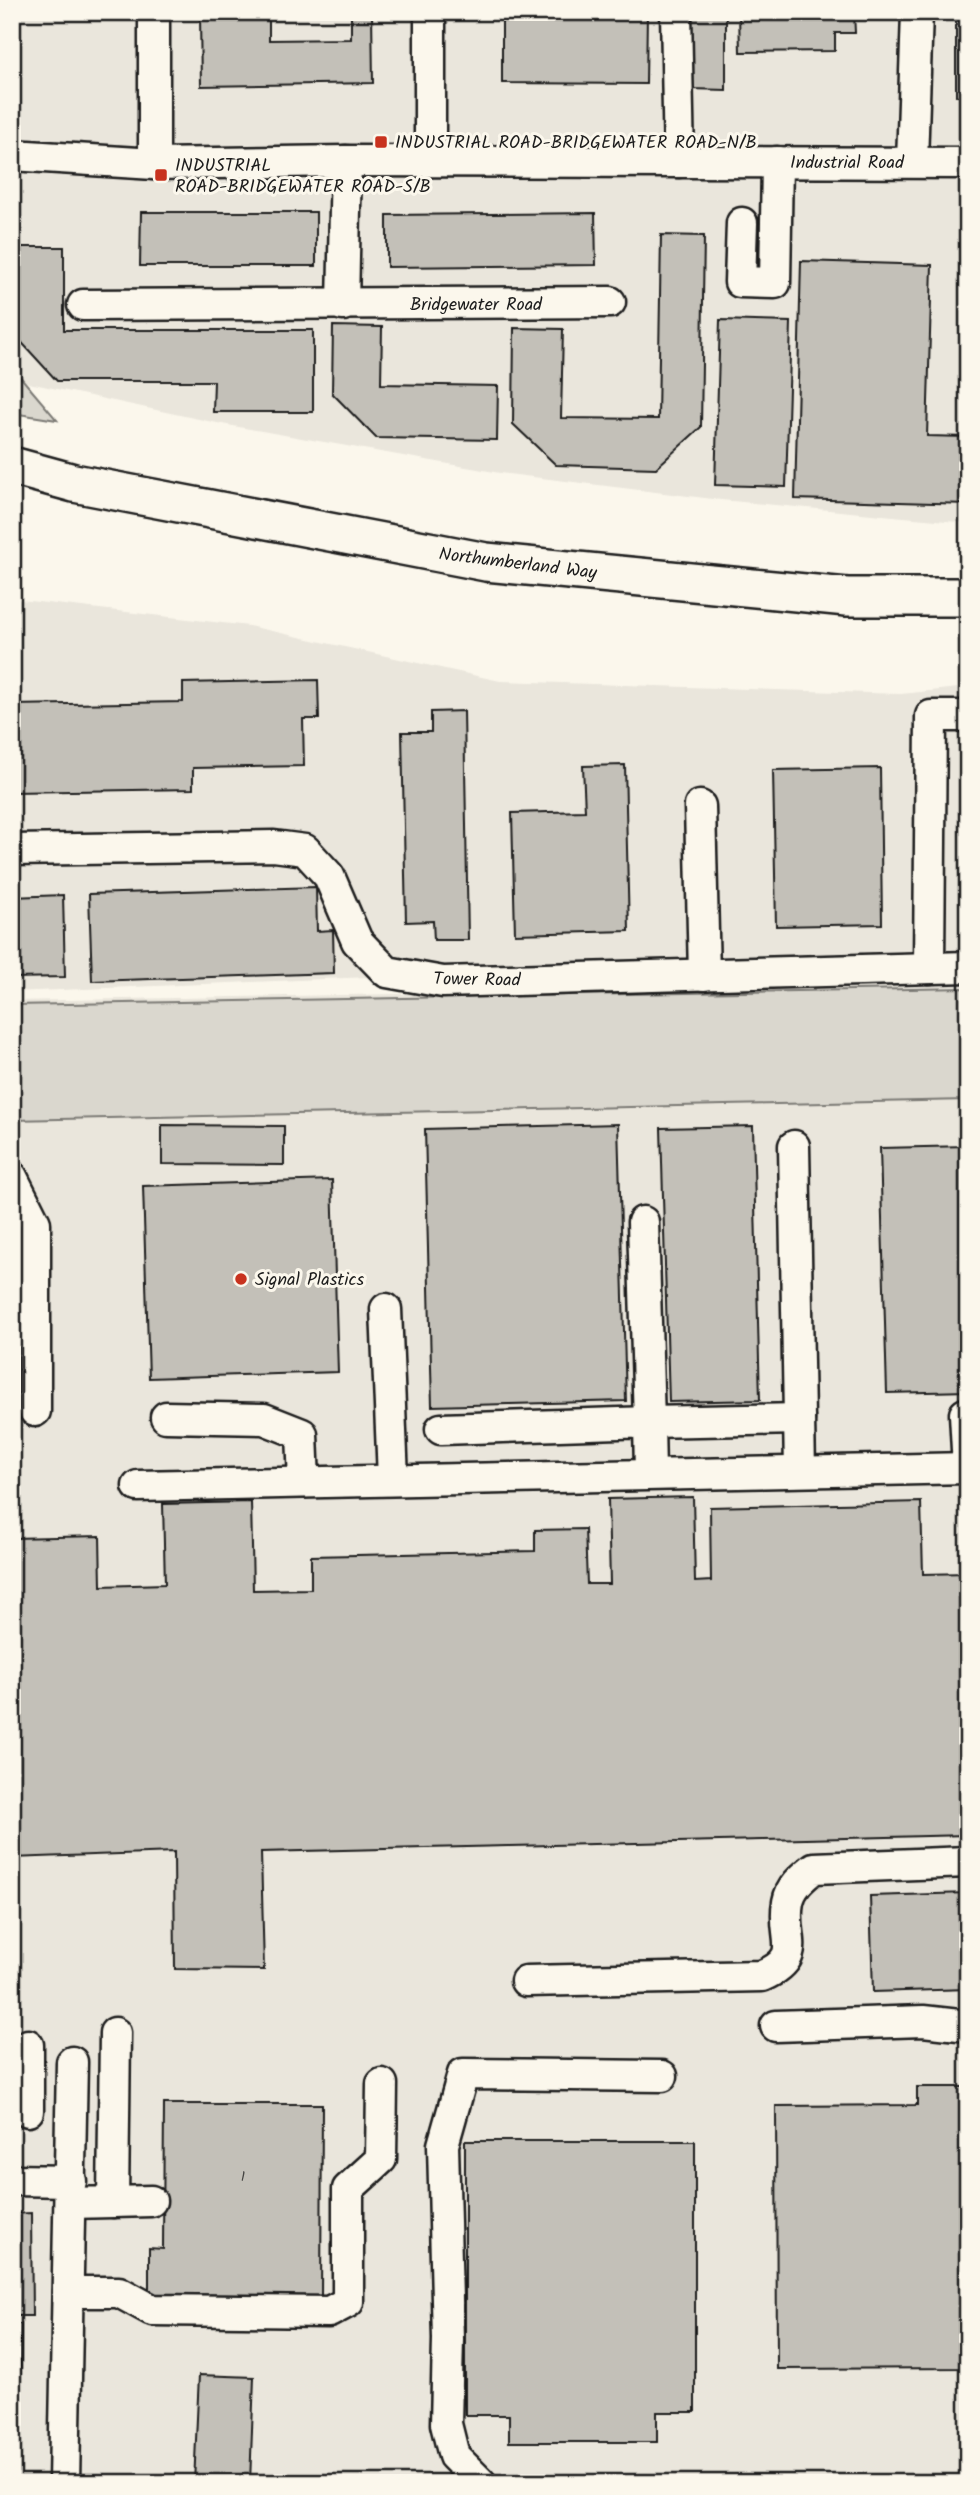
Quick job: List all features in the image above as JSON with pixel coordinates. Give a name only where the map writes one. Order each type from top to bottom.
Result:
[{"type":"main road","name":"Northumberland Way","points":[[12,466],[74,483],[486,562],[847,597],[968,597]]},
{"type":"main road","name":"Northumberland Way","points":[[12,479],[74,483]]},
{"type":"street","points":[[154,12],[154,164]]},
{"type":"street","points":[[430,12],[430,161]]},
{"type":"street","points":[[676,12],[679,162]]},
{"type":"street","points":[[912,162],[917,12]]},
{"type":"street","name":"Industrial Road","points":[[12,155],[154,164],[346,160],[968,163]]},
{"type":"street","points":[[343,305],[346,160]]},
{"type":"street","points":[[741,223],[740,282],[775,283],[777,162]]},
{"type":"street","name":"Bridgewater Road","points":[[83,305],[610,302]]},
{"type":"street","points":[[929,968],[931,716],[968,716]]},
{"type":"street","points":[[699,806],[704,975]]},
{"type":"street","name":"Tower Road","points":[[12,850],[274,846],[305,850],[329,876],[357,941],[387,972],[443,982],[968,967]]},
{"type":"street","points":[[794,1146],[800,1471]]},
{"type":"street","points":[[12,1177],[35,1223],[35,1411]]},
{"type":"street","points":[[643,1222],[650,1474]]},
{"type":"street","points":[[386,1309],[393,1479]]},
{"type":"street","points":[[138,1486],[968,1468],[965,1414]]},
{"type":"street","points":[[166,1417],[264,1419],[302,1434],[304,1482]]},
{"type":"street","points":[[441,1429],[799,1419]]},
{"type":"street","points":[[526,1981],[762,1976],[780,1968],[788,1957],[788,1902],[796,1883],[814,1868],[968,1862]]},
{"type":"street","points":[[776,2026],[923,2021],[968,2026]]},
{"type":"street","points":[[113,2202],[115,2033]]},
{"type":"street","points":[[28,2045],[20,2111],[71,2112]]},
{"type":"street","points":[[64,2483],[72,2062]]},
{"type":"street","points":[[481,2483],[454,2456],[446,2424],[448,2339],[443,2146],[463,2074],[662,2076]]},
{"type":"street","points":[[68,2292],[119,2292],[152,2310],[329,2312],[348,2302],[348,2189],[381,2159],[382,2084]]},
{"type":"street","points":[[12,2180],[113,2202],[151,2201]]},
{"type":"shaded area","points":[[12,12],[968,12],[968,523],[721,500],[500,473],[222,424],[29,383],[12,373]]},
{"type":"shaded area","points":[[12,367],[57,420],[12,413]]},
{"type":"shaded area","points":[[12,599],[249,626],[500,681],[901,694],[968,687],[968,952],[12,992]]},
{"type":"shaded area","points":[[968,984],[968,2483],[12,2483],[12,1001]]},
{"type":"shaded area","points":[[968,988],[968,1100],[12,1120],[12,1005]]},
{"type":"building","points":[[351,12],[372,12],[373,83],[201,86],[200,15],[269,14],[269,40],[351,39]]},
{"type":"building","points":[[502,12],[647,12],[646,84],[502,83]]},
{"type":"building","points":[[691,12],[726,12],[726,90],[691,89]]},
{"type":"building","points":[[739,12],[854,12],[855,33],[835,33],[835,51],[740,52]]},
{"type":"building","points":[[956,12],[968,12],[968,96],[956,96]]},
{"type":"building","points":[[141,212],[316,212],[316,266],[140,266]]},
{"type":"building","points":[[595,213],[596,265],[387,267],[387,215]]},
{"type":"building","points":[[661,235],[704,236],[701,427],[656,468],[556,465],[513,424],[514,328],[563,329],[561,418],[658,419]]},
{"type":"building","points":[[14,247],[64,247],[64,330],[313,330],[313,412],[213,412],[214,381],[57,381],[14,334]]},
{"type":"building","points":[[801,261],[932,265],[927,436],[968,437],[968,504],[795,499]]},
{"type":"building","points":[[720,320],[791,322],[786,487],[715,485]]},
{"type":"building","points":[[333,326],[382,327],[381,384],[498,386],[497,440],[376,438],[332,393]]},
{"type":"building","points":[[318,680],[319,719],[303,719],[304,766],[193,768],[193,789],[12,792],[12,705],[183,702],[183,683]]},
{"type":"building","points":[[464,711],[468,940],[434,940],[433,921],[406,922],[402,732],[431,732],[431,712]]},
{"type":"building","points":[[625,765],[629,931],[515,934],[512,813],[585,811],[583,766]]},
{"type":"building","points":[[880,768],[882,924],[776,926],[773,770]]},
{"type":"building","points":[[316,887],[317,931],[333,930],[334,973],[92,981],[89,894]]},
{"type":"building","points":[[63,895],[65,977],[12,978],[12,897]]},
{"type":"building","points":[[618,1124],[626,1401],[432,1406],[425,1129]]},
{"type":"building","points":[[162,1125],[284,1126],[284,1165],[162,1164]]},
{"type":"building","points":[[753,1126],[760,1400],[669,1402],[661,1128]]},
{"type":"building","points":[[968,1146],[968,1391],[887,1393],[880,1148]]},
{"type":"building","name":"Signal Plastics","points":[[332,1180],[338,1372],[149,1378],[143,1186]]},
{"type":"building","points":[[693,1497],[695,1582],[711,1581],[710,1507],[921,1502],[923,1574],[968,1573],[968,1835],[261,1852],[264,1970],[175,1969],[174,1852],[12,1858],[12,1538],[100,1536],[101,1586],[165,1584],[163,1504],[251,1502],[253,1590],[311,1589],[311,1556],[535,1551],[535,1530],[585,1529],[587,1584],[610,1584],[608,1499]]},
{"type":"building","points":[[968,1893],[968,1989],[873,1992],[870,1896]]},
{"type":"building","points":[[917,2087],[968,2087],[968,2368],[777,2369],[776,2106],[917,2105]]},
{"type":"building","points":[[164,2104],[322,2104],[321,2302],[149,2301],[149,2248],[163,2249]]},
{"type":"building","points":[[465,2141],[695,2141],[695,2412],[657,2412],[657,2442],[509,2442],[509,2415],[465,2415]]},
{"type":"building","points":[[31,2213],[32,2316],[12,2316],[12,2214]]},
{"type":"building","points":[[12,2324],[21,2324],[20,2394],[12,2394]]},
{"type":"building","points":[[199,2375],[254,2377],[250,2483],[194,2483]]},
{"type":"place","name":"INDUSTRIAL ROAD-BRIDGEWATER ROAD-N/B","points":[[381,142]]},
{"type":"place","name":"INDUSTRIAL ROAD-BRIDGEWATER ROAD-S/B","points":[[161,175]]},
{"type":"place","name":"Signal Plastics","points":[[241,1279]]}]
